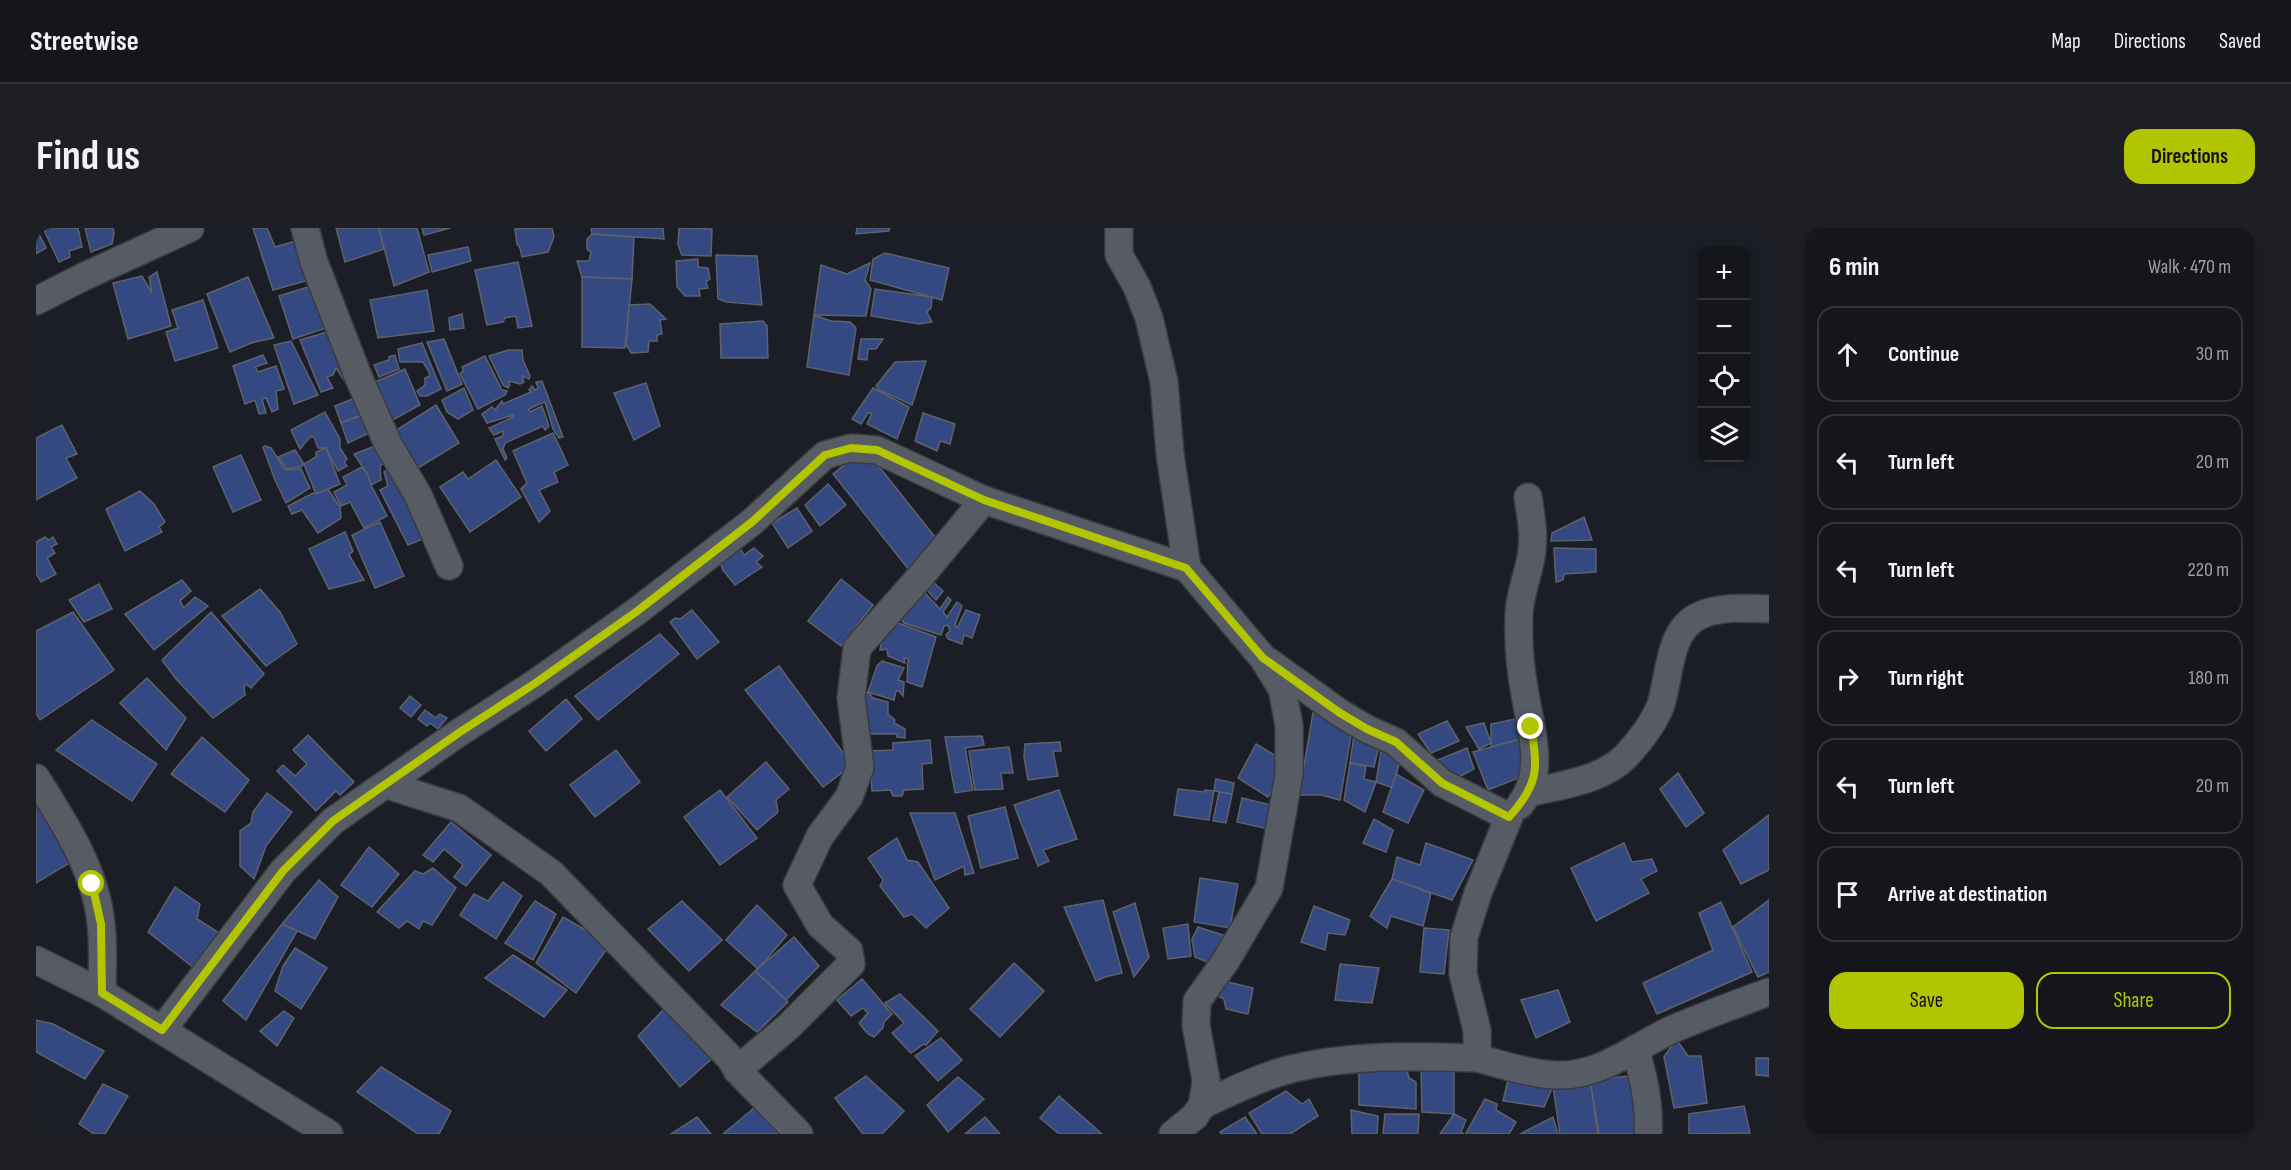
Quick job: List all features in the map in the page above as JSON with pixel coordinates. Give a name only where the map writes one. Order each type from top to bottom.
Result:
[{"type":"street","points":[[36,301],[190,228]]},
{"type":"street","points":[[305,228],[314,262],[358,376],[388,444],[418,495],[448,566]]},
{"type":"street","points":[[1119,228],[1119,255],[1137,287],[1149,318],[1160,361],[1186,568]]},
{"type":"street","points":[[162,1030],[283,871],[333,821],[636,612],[752,522],[825,455],[851,448],[877,450],[984,500],[1186,568],[1263,658],[1282,689],[1289,725],[1289,775],[1269,888],[1225,962],[1197,1000],[1196,1025],[1206,1080],[1202,1105],[1195,1116],[1173,1134]]},
{"type":"street","points":[[1477,1058],[1477,1030],[1463,974],[1464,937],[1478,893],[1509,817],[1529,793],[1534,776],[1535,754],[1521,669],[1519,614],[1532,556],[1533,530],[1528,497]]},
{"type":"street","points":[[737,1070],[788,1027],[851,964],[849,951],[820,925],[797,885],[820,836],[849,798],[860,768],[851,698],[857,648],[984,500]]},
{"type":"street","points":[[1529,793],[1581,780],[1606,770],[1624,757],[1659,709],[1675,645],[1682,631],[1696,617],[1714,611],[1769,609]]},
{"type":"street","points":[[1263,658],[1340,713],[1396,742],[1442,783],[1509,817]]},
{"type":"street","points":[[36,778],[67,826],[92,884],[101,924],[102,993]]},
{"type":"street","points":[[387,785],[459,808],[551,873],[731,1059],[737,1070],[799,1134]]},
{"type":"street","points":[[36,960],[102,993],[329,1134]]},
{"type":"street","points":[[1202,1105],[1288,1070],[1339,1059],[1407,1056],[1477,1058],[1521,1070],[1558,1075],[1576,1074],[1600,1067],[1671,1030],[1769,992]]},
{"type":"street","points":[[1635,1049],[1644,1076],[1649,1108],[1648,1134]]},
{"type":"building","points":[[36,228],[46,248],[36,254]]},
{"type":"building","points":[[43,228],[78,228],[82,247],[69,251],[70,257],[59,262]]},
{"type":"building","points":[[85,228],[113,228],[112,244],[91,252]]},
{"type":"building","points":[[253,228],[267,228],[275,247],[306,238],[320,277],[273,290]]},
{"type":"building","points":[[336,228],[379,228],[384,249],[345,262]]},
{"type":"building","points":[[379,228],[417,228],[429,272],[394,286]]},
{"type":"building","points":[[422,228],[450,228],[424,235]]},
{"type":"building","points":[[552,228],[554,237],[548,252],[522,257],[515,229]]},
{"type":"building","points":[[591,228],[663,228],[664,239],[592,234]]},
{"type":"building","points":[[679,228],[712,229],[711,256],[682,255],[678,245]]},
{"type":"building","points":[[857,228],[890,228],[889,231],[856,234]]},
{"type":"building","points":[[592,234],[634,237],[632,279],[582,277],[577,261],[589,261],[591,252],[587,249],[587,239]]},
{"type":"building","points":[[468,247],[471,261],[432,272],[428,255]]},
{"type":"building","points":[[885,253],[949,268],[942,300],[870,280],[873,259]]},
{"type":"building","points":[[716,255],[757,256],[762,305],[718,299]]},
{"type":"building","points":[[698,259],[698,267],[708,268],[710,279],[706,282],[708,288],[699,289],[700,296],[685,296],[677,287],[676,261]]},
{"type":"building","points":[[518,262],[532,326],[518,328],[516,316],[505,318],[503,322],[487,325],[475,270]]},
{"type":"building","points":[[870,263],[865,280],[871,289],[866,316],[814,315],[821,265],[847,274]]},
{"type":"building","points":[[157,272],[171,326],[128,339],[113,283],[142,276],[152,293],[149,277]]},
{"type":"building","points":[[248,277],[274,338],[251,343],[230,352],[207,294]]},
{"type":"building","points":[[582,277],[632,279],[625,348],[582,347]]},
{"type":"building","points":[[318,284],[332,326],[293,339],[279,296]]},
{"type":"building","points":[[875,289],[932,297],[931,308],[927,312],[932,322],[919,324],[871,316]]},
{"type":"building","points":[[427,290],[434,331],[378,338],[370,300]]},
{"type":"building","points":[[203,300],[218,348],[175,361],[166,332],[178,328],[172,310]]},
{"type":"building","points":[[650,304],[666,319],[660,320],[662,334],[657,335],[657,341],[649,341],[648,352],[631,353],[626,344],[629,305]]},
{"type":"building","points":[[462,314],[464,328],[450,330],[449,318]]},
{"type":"building","points":[[814,315],[831,321],[850,322],[856,328],[849,375],[807,367]]},
{"type":"building","points":[[763,321],[767,326],[768,358],[721,358],[720,324]]},
{"type":"building","points":[[337,329],[358,376],[346,383],[336,368],[333,375],[327,377],[333,388],[321,392],[300,340]]},
{"type":"building","points":[[444,339],[462,384],[447,391],[427,342]]},
{"type":"building","points":[[861,339],[883,339],[876,349],[868,349],[867,360],[858,359]]},
{"type":"building","points":[[291,341],[318,395],[294,404],[274,345]]},
{"type":"building","points":[[422,343],[441,389],[427,396],[420,396],[417,391],[425,385],[425,378],[430,376],[428,370],[423,362],[400,362],[398,349]]},
{"type":"building","points":[[508,350],[522,350],[523,360],[530,376],[529,379],[522,376],[524,382],[520,384],[508,381],[510,385],[508,388],[503,385],[489,356]]},
{"type":"building","points":[[263,355],[267,363],[255,367],[258,372],[276,366],[284,389],[276,391],[278,409],[272,412],[266,398],[262,399],[266,413],[259,414],[255,400],[245,404],[233,366]]},
{"type":"building","points":[[395,355],[399,369],[379,377],[374,365],[389,360],[389,357]]},
{"type":"building","points":[[485,356],[502,390],[507,391],[505,395],[478,409],[460,374],[463,371],[462,367]]},
{"type":"building","points":[[926,361],[912,405],[879,390],[876,386],[895,362]]},
{"type":"building","points":[[405,369],[420,405],[391,421],[375,382]]},
{"type":"building","points":[[542,381],[563,437],[559,438],[553,429],[545,402],[537,405],[529,409],[530,412],[542,406],[549,426],[545,430],[543,426],[505,443],[503,449],[507,458],[505,460],[495,439],[503,436],[503,431],[494,435],[489,428],[514,415],[487,423],[482,414],[492,407],[495,410],[502,401],[503,404],[531,392],[529,390],[532,386],[535,390],[538,388],[536,382]]},
{"type":"building","points":[[646,383],[660,426],[634,440],[614,393]]},
{"type":"building","points":[[464,388],[473,410],[458,419],[447,412],[442,400]]},
{"type":"building","points":[[873,388],[909,407],[897,439],[867,424],[872,413],[868,413],[861,424],[852,419]]},
{"type":"building","points":[[362,395],[370,412],[341,423],[335,406]]},
{"type":"building","points":[[436,405],[459,443],[418,468],[395,431]]},
{"type":"building","points":[[325,412],[340,439],[340,448],[347,459],[344,462],[347,466],[338,471],[326,448],[318,448],[314,437],[310,437],[300,449],[291,430]]},
{"type":"building","points":[[370,412],[373,431],[348,443],[341,423]]},
{"type":"building","points":[[923,413],[955,424],[950,444],[940,441],[937,451],[915,441]]},
{"type":"building","points":[[62,425],[77,454],[66,458],[77,478],[36,500],[36,438]]},
{"type":"building","points":[[553,433],[568,465],[554,472],[558,482],[539,490],[550,511],[539,522],[521,489],[527,483],[513,451]]},
{"type":"building","points":[[383,443],[391,458],[380,466],[381,480],[371,485],[368,475],[354,454]]},
{"type":"building","points":[[263,447],[271,448],[285,470],[301,469],[310,488],[286,503],[275,480]]},
{"type":"building","points":[[326,448],[340,484],[316,494],[304,464],[316,457],[316,452]]},
{"type":"building","points":[[865,449],[939,542],[910,571],[833,474]]},
{"type":"building","points":[[295,450],[304,464],[301,467],[287,469],[278,457]]},
{"type":"building","points":[[241,455],[261,500],[233,512],[213,467]]},
{"type":"building","points":[[398,460],[430,536],[408,545],[380,490],[388,486],[384,472]]},
{"type":"building","points":[[496,460],[521,497],[470,532],[440,487],[463,472],[468,479]]},
{"type":"building","points":[[362,467],[387,516],[364,528],[350,502],[341,506],[334,492],[347,485],[343,477]]},
{"type":"building","points":[[828,484],[846,505],[820,526],[805,505]]},
{"type":"building","points":[[328,489],[340,507],[341,518],[318,533],[302,510],[292,514],[288,506],[313,493]]},
{"type":"building","points":[[140,491],[154,504],[165,522],[159,527],[162,532],[125,551],[106,509]]},
{"type":"building","points":[[797,508],[812,531],[788,548],[772,523]]},
{"type":"building","points":[[1584,517],[1592,540],[1551,541],[1552,533]]},
{"type":"building","points":[[380,522],[404,576],[375,588],[352,535]]},
{"type":"building","points":[[345,532],[353,551],[349,555],[364,580],[329,589],[309,549]]},
{"type":"building","points":[[45,537],[49,540],[53,537],[57,544],[51,547],[55,553],[47,558],[56,574],[41,582],[36,573],[36,542]]},
{"type":"building","points":[[740,548],[744,555],[754,548],[763,556],[756,562],[762,567],[735,585],[723,570],[720,562]]},
{"type":"building","points":[[1554,548],[1596,549],[1596,572],[1564,574],[1563,580],[1556,582]]},
{"type":"building","points":[[841,579],[873,605],[841,646],[808,621]]},
{"type":"building","points":[[182,580],[191,591],[180,601],[184,608],[195,597],[208,606],[154,650],[125,614]]},
{"type":"building","points":[[932,581],[943,591],[936,600],[926,589]]},
{"type":"building","points":[[99,584],[112,609],[84,622],[69,600]]},
{"type":"building","points":[[260,589],[280,612],[297,644],[266,666],[222,616]]},
{"type":"building","points":[[924,592],[940,609],[948,597],[951,600],[943,612],[947,617],[957,602],[962,606],[955,625],[957,628],[966,610],[980,615],[972,638],[964,635],[962,644],[948,639],[946,635],[950,631],[948,625],[944,626],[941,635],[904,623],[899,616],[919,600]]},
{"type":"building","points":[[692,610],[719,642],[697,659],[670,622],[675,618],[680,619]]},
{"type":"building","points":[[73,612],[114,670],[40,720],[36,713],[36,631]]},
{"type":"building","points":[[211,612],[264,674],[251,688],[246,684],[245,695],[213,718],[176,679],[162,660]]},
{"type":"building","points":[[893,621],[936,637],[922,687],[907,682],[908,659],[904,658],[905,663],[888,656],[887,649],[880,650],[884,630]]},
{"type":"building","points":[[660,634],[679,654],[598,720],[575,696]]},
{"type":"building","points":[[882,661],[904,668],[898,680],[904,682],[903,696],[896,691],[894,700],[868,692],[877,666]]},
{"type":"building","points":[[779,666],[851,766],[823,787],[745,690]]},
{"type":"building","points":[[147,678],[186,718],[166,750],[120,703]]},
{"type":"building","points":[[860,692],[868,692],[873,698],[888,702],[888,714],[895,720],[894,723],[905,729],[905,738],[897,737],[897,734],[860,734]]},
{"type":"building","points":[[410,696],[421,705],[411,717],[400,708]]},
{"type":"building","points":[[566,699],[582,719],[546,751],[529,731]]},
{"type":"building","points":[[1314,707],[1352,729],[1340,800],[1321,795],[1299,795]]},
{"type":"building","points":[[425,710],[436,718],[440,714],[447,718],[438,729],[430,723],[427,726],[418,719]]},
{"type":"building","points":[[1525,717],[1528,737],[1491,747],[1491,724]]},
{"type":"building","points":[[92,720],[157,764],[132,801],[56,750]]},
{"type":"building","points":[[1447,721],[1459,741],[1431,753],[1418,734]]},
{"type":"building","points":[[1484,723],[1491,743],[1479,749],[1466,727]]},
{"type":"building","points":[[308,735],[354,782],[340,795],[336,791],[316,811],[277,771],[283,765],[295,776],[307,764],[293,750]]},
{"type":"building","points":[[1354,735],[1379,746],[1374,767],[1350,763]]},
{"type":"building","points":[[982,736],[984,745],[965,748],[973,790],[955,793],[945,737]]},
{"type":"building","points":[[202,737],[249,780],[225,812],[171,774]]},
{"type":"building","points":[[1528,737],[1531,773],[1488,790],[1473,752]]},
{"type":"building","points":[[930,740],[932,763],[922,764],[923,789],[904,790],[902,796],[893,796],[890,790],[872,791],[870,751],[893,750],[893,743]]},
{"type":"building","points":[[1060,742],[1061,751],[1053,751],[1058,776],[1028,780],[1024,757],[1025,744]]},
{"type":"building","points":[[1256,744],[1289,764],[1268,797],[1238,778]]},
{"type":"building","points":[[1382,745],[1402,752],[1393,788],[1376,782]]},
{"type":"building","points":[[1009,747],[1013,773],[1001,773],[1003,789],[975,790],[969,751]]},
{"type":"building","points":[[1467,748],[1474,769],[1455,779],[1433,762]]},
{"type":"building","points":[[616,750],[640,782],[595,817],[570,785]]},
{"type":"building","points":[[766,762],[789,789],[776,800],[778,812],[757,830],[727,797]]},
{"type":"building","points":[[1350,763],[1366,766],[1364,779],[1376,782],[1365,812],[1344,800]]},
{"type":"building","points":[[1678,773],[1704,813],[1686,827],[1660,789]]},
{"type":"building","points":[[1396,774],[1424,790],[1408,823],[1383,812]]},
{"type":"building","points":[[1216,779],[1234,783],[1232,794],[1214,791]]},
{"type":"building","points":[[1178,789],[1214,791],[1209,820],[1174,815]]},
{"type":"building","points":[[720,790],[757,838],[720,865],[684,817]]},
{"type":"building","points":[[1059,790],[1077,839],[1043,850],[1049,861],[1038,866],[1014,805]]},
{"type":"building","points":[[36,792],[76,859],[36,883]]},
{"type":"building","points":[[1219,792],[1232,794],[1226,823],[1213,821]]},
{"type":"building","points":[[267,793],[292,812],[266,846],[254,879],[240,866],[240,831],[251,823],[253,812]]},
{"type":"building","points":[[1242,798],[1275,806],[1269,829],[1237,822]]},
{"type":"building","points":[[1005,807],[1018,858],[981,868],[968,816]]},
{"type":"building","points":[[910,813],[955,813],[974,873],[965,875],[964,866],[935,880]]},
{"type":"building","points":[[1769,815],[1769,870],[1741,884],[1723,850]]},
{"type":"building","points":[[1374,819],[1393,830],[1386,852],[1363,843]]},
{"type":"building","points":[[451,822],[491,855],[466,886],[454,877],[463,865],[444,849],[433,862],[423,855]]},
{"type":"building","points":[[897,838],[907,860],[918,862],[949,908],[926,928],[912,914],[904,917],[880,886],[883,880],[868,858]]},
{"type":"building","points":[[1426,843],[1473,860],[1452,900],[1392,879],[1397,857],[1420,865]]},
{"type":"building","points":[[1624,843],[1632,862],[1652,859],[1657,871],[1641,879],[1649,893],[1596,921],[1571,868]]},
{"type":"building","points":[[369,847],[399,874],[372,907],[341,885]]},
{"type":"building","points":[[433,868],[456,888],[432,925],[423,921],[419,929],[407,921],[399,928],[377,912],[415,871],[423,874]]},
{"type":"building","points":[[1200,878],[1238,884],[1230,928],[1194,922]]},
{"type":"building","points":[[1392,879],[1431,893],[1423,926],[1391,916],[1387,928],[1370,916]]},
{"type":"building","points":[[319,880],[338,897],[315,939],[282,924]]},
{"type":"building","points":[[503,882],[522,896],[496,939],[460,915],[474,894],[488,901]]},
{"type":"building","points":[[175,887],[200,904],[197,919],[224,936],[198,971],[148,932]]},
{"type":"building","points":[[1103,900],[1122,973],[1096,981],[1064,907]]},
{"type":"building","points":[[1769,900],[1769,972],[1758,977],[1733,927]]},
{"type":"building","points":[[535,901],[556,914],[533,960],[505,943]]},
{"type":"building","points":[[682,901],[722,940],[689,971],[648,929]]},
{"type":"building","points":[[1721,902],[1752,972],[1657,1014],[1643,983],[1713,950],[1699,913]]},
{"type":"building","points":[[1135,903],[1149,957],[1134,977],[1113,912]]},
{"type":"building","points":[[757,905],[787,935],[758,969],[726,940]]},
{"type":"building","points":[[1314,906],[1350,920],[1345,935],[1328,933],[1325,950],[1301,942]]},
{"type":"building","points":[[563,917],[610,944],[576,993],[536,963]]},
{"type":"building","points":[[282,924],[297,931],[246,1020],[223,1001]]},
{"type":"building","points":[[1188,924],[1191,956],[1168,959],[1163,928]]},
{"type":"building","points":[[1198,927],[1229,937],[1217,966],[1195,957],[1192,939]]},
{"type":"building","points":[[1424,928],[1449,930],[1444,974],[1420,972]]},
{"type":"building","points":[[794,937],[819,966],[786,1000],[755,971]]},
{"type":"building","points":[[295,948],[327,968],[301,1009],[275,991],[283,966]]},
{"type":"building","points":[[513,955],[567,990],[544,1017],[485,978]]},
{"type":"building","points":[[1014,963],[1044,991],[1000,1037],[970,1009]]},
{"type":"building","points":[[1340,964],[1379,968],[1372,1003],[1335,1000]]},
{"type":"building","points":[[755,971],[788,1002],[757,1032],[721,1005]]},
{"type":"building","points":[[862,979],[892,1014],[874,1037],[868,1034],[859,1023],[868,1013],[863,1008],[851,1016],[837,1000]]},
{"type":"building","points":[[1224,981],[1253,988],[1248,1014],[1226,1009],[1224,999],[1216,995]]},
{"type":"building","points":[[1558,990],[1570,1022],[1536,1038],[1521,1000]]},
{"type":"building","points":[[900,994],[938,1031],[926,1045],[924,1044],[911,1053],[892,1033],[904,1023],[885,1003]]},
{"type":"building","points":[[667,1006],[715,1056],[680,1087],[638,1036]]},
{"type":"building","points":[[284,1011],[294,1018],[277,1046],[260,1031]]},
{"type":"building","points":[[36,1020],[53,1024],[104,1051],[85,1079],[36,1052]]},
{"type":"building","points":[[941,1038],[962,1060],[938,1081],[915,1056]]},
{"type":"building","points":[[1676,1039],[1688,1056],[1701,1056],[1707,1103],[1674,1108],[1664,1057]]},
{"type":"building","points":[[1756,1058],[1769,1058],[1769,1076],[1756,1075]]},
{"type":"building","points":[[1454,1064],[1454,1114],[1422,1112],[1421,1066]]},
{"type":"building","points":[[381,1067],[451,1111],[439,1134],[418,1134],[357,1092]]},
{"type":"building","points":[[1406,1067],[1409,1078],[1416,1082],[1416,1109],[1359,1105],[1359,1068]]},
{"type":"building","points":[[866,1076],[904,1111],[882,1134],[863,1134],[835,1098]]},
{"type":"building","points":[[1509,1076],[1553,1086],[1544,1107],[1503,1101]]},
{"type":"building","points":[[1630,1076],[1634,1081],[1635,1134],[1599,1134],[1590,1080]]},
{"type":"building","points":[[958,1077],[984,1099],[948,1132],[927,1105]]},
{"type":"building","points":[[1590,1080],[1598,1134],[1560,1134],[1553,1086]]},
{"type":"building","points":[[103,1084],[128,1096],[105,1134],[94,1134],[79,1124]]},
{"type":"building","points":[[1286,1091],[1302,1104],[1309,1099],[1318,1116],[1290,1134],[1262,1134],[1249,1113]]},
{"type":"building","points":[[1059,1096],[1102,1134],[1059,1134],[1040,1118]]},
{"type":"building","points":[[1485,1099],[1497,1104],[1496,1110],[1516,1122],[1509,1134],[1466,1133]]},
{"type":"building","points":[[1744,1106],[1750,1133],[1689,1134],[1689,1114]]},
{"type":"building","points":[[754,1108],[779,1134],[723,1134]]},
{"type":"building","points":[[1351,1110],[1378,1116],[1377,1134],[1352,1134]]},
{"type":"building","points":[[1385,1114],[1419,1114],[1418,1134],[1383,1134]]},
{"type":"building","points":[[1454,1114],[1466,1120],[1461,1132],[1464,1134],[1440,1134]]},
{"type":"building","points":[[697,1117],[711,1134],[671,1134]]},
{"type":"building","points":[[985,1117],[1000,1134],[965,1134]]},
{"type":"building","points":[[1245,1117],[1257,1134],[1221,1134],[1220,1132]]},
{"type":"building","points":[[1553,1117],[1558,1134],[1520,1134]]},
{"type":"route","points":[[92,884],[101,924],[102,993],[162,1030],[283,871],[333,821],[636,612],[752,522],[825,455],[851,448],[877,450],[984,500],[1186,568],[1263,658],[1340,713],[1396,742],[1442,783],[1509,817],[1529,793],[1534,776],[1535,754],[1531,727]]}]
